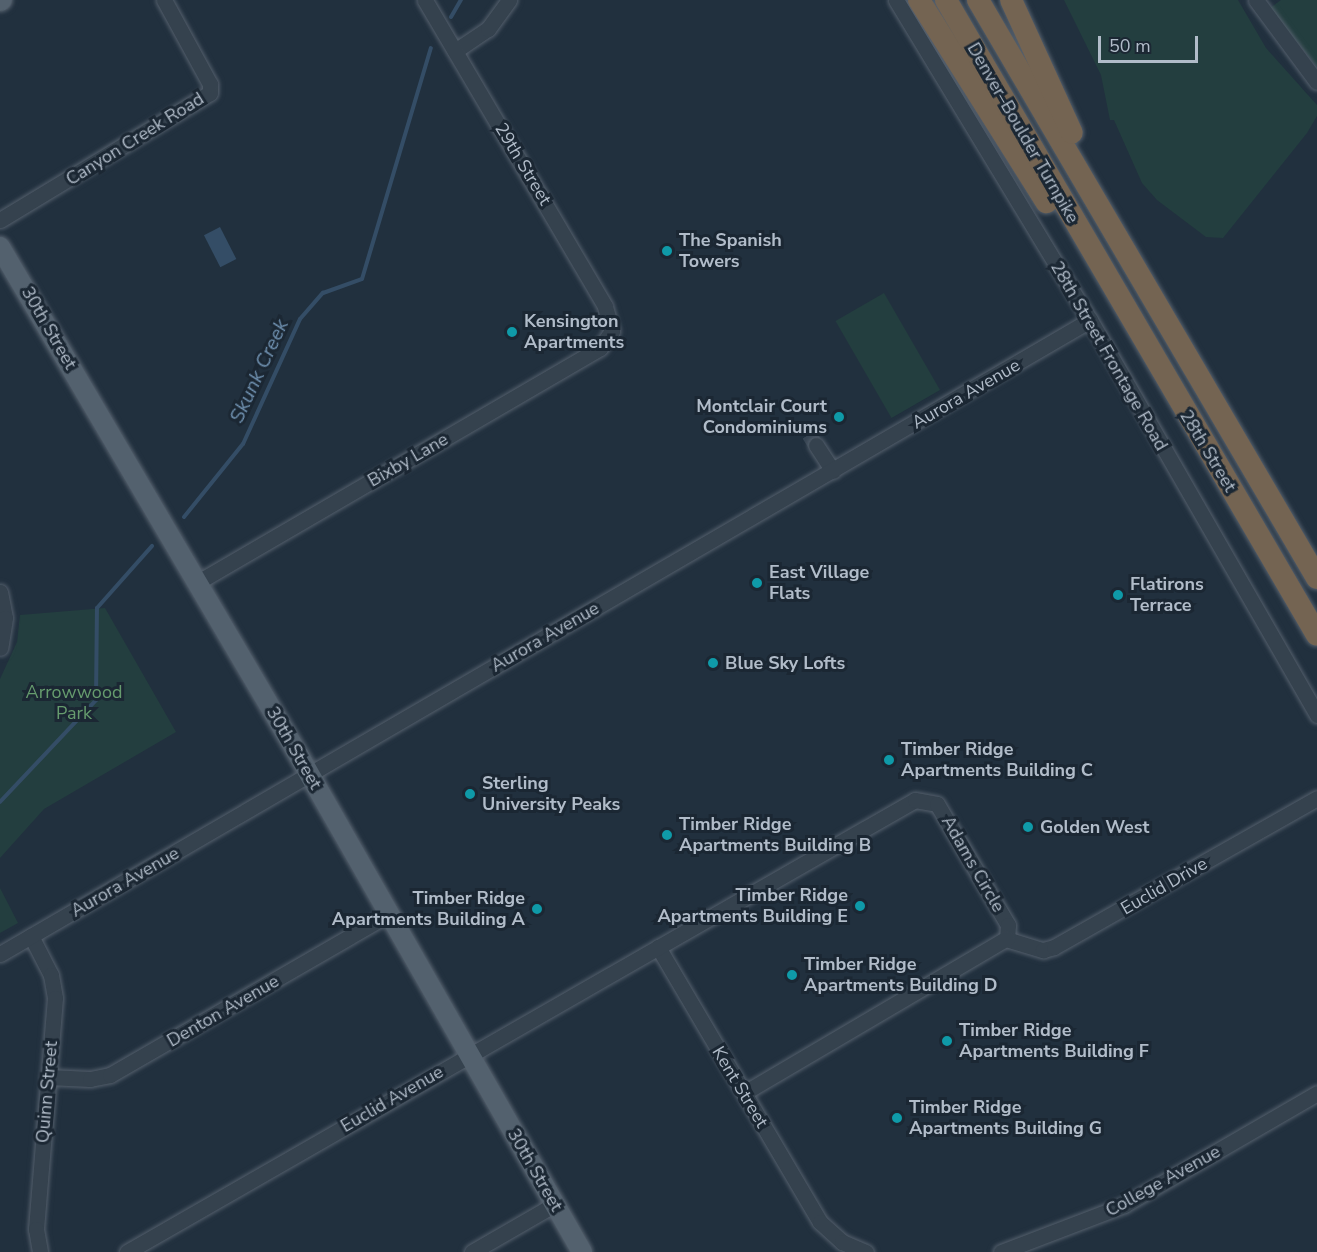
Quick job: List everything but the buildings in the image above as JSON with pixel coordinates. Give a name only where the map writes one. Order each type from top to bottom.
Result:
[{"type":"highway","points":[[919,0],[1065,234],[1100,266]]},
{"type":"highway","name":"Denver–Boulder Turnpike","points":[[946,0],[1100,266]]},
{"type":"highway","name":"Denver–Boulder Turnpike","points":[[978,0],[1126,248]]},
{"type":"highway","points":[[1011,0],[1126,248]]},
{"type":"highway","name":"28th Street","points":[[1126,248],[1317,578]]},
{"type":"highway","name":"28th Street","points":[[1100,266],[1317,635]]},
{"type":"main road","name":"30th Street","points":[[0,247],[198,582],[582,1252]]},
{"type":"street","name":"Canyon Creek Road","points":[[0,220],[210,93],[210,84],[164,0]]},
{"type":"street","name":"29th Street","points":[[425,0],[600,296],[611,318],[612,331]]},
{"type":"street","points":[[455,51],[488,29],[509,0]]},
{"type":"street","name":"28th Street Frontage Road","points":[[896,0],[1090,320],[1317,715]]},
{"type":"street","points":[[1256,0],[1282,40],[1317,82]]},
{"type":"street","name":"Aurora Avenue","points":[[0,954],[1090,320]]},
{"type":"street","name":"Bixby Lane","points":[[198,582],[600,348],[612,331]]},
{"type":"street","points":[[816,445],[833,471]]},
{"type":"street","points":[[0,592],[5,618],[0,648]]},
{"type":"street","name":"Euclid Drive","points":[[1006,939],[1043,950],[1054,947],[1317,798]]},
{"type":"street","name":"Adams Circle","points":[[658,947],[915,800],[928,799],[944,813],[1008,925],[1006,939]]},
{"type":"street","name":"Denton Avenue","points":[[48,1077],[90,1079],[110,1075],[389,914]]},
{"type":"street","name":"Quinn Street","points":[[31,936],[51,975],[55,998],[36,1229],[40,1252]]},
{"type":"street","points":[[744,1093],[1006,939]]},
{"type":"street","name":"Euclid Avenue","points":[[127,1252],[658,947]]},
{"type":"street","name":"Kent Street","points":[[658,947],[824,1227],[842,1242],[866,1252]]},
{"type":"street","name":"College Avenue","points":[[1001,1252],[1124,1205],[1317,1094]]},
{"type":"street","points":[[472,1252],[555,1204]]},
{"type":"green space","points":[[1064,0],[1238,0],[1266,48],[1317,105],[1317,116],[1307,133],[1223,238],[1206,237],[1157,200],[1142,183],[1114,120],[1110,120],[1101,75]]},
{"type":"green space","points":[[1281,0],[1317,0],[1317,67],[1270,8]]},
{"type":"green space","points":[[884,293],[940,390],[892,418],[836,321]]},
{"type":"green space","name":"Arrowwood Park","points":[[105,608],[176,732],[44,809],[0,858],[0,679],[17,642],[20,615]]},
{"type":"green space","points":[[0,888],[18,923],[0,933]]},
{"type":"water","points":[[220,227],[236,259],[220,267],[204,235]]},
{"type":"waterway","name":"Skunk Creek","points":[[451,17],[461,0]]},
{"type":"waterway","name":"Skunk Creek","points":[[184,517],[243,444],[300,319],[323,293],[362,279],[431,48]]},
{"type":"waterway","name":"Skunk Creek","points":[[0,802],[96,700],[97,608],[152,546]]},
{"type":"tunnel","points":[[809,434],[816,445]]},
{"type":"place","name":"The Spanish Towers","points":[[667,251]]},
{"type":"place","name":"Kensington Apartments","points":[[512,332]]},
{"type":"place","name":"Montclair Court Condominiums","points":[[839,417]]},
{"type":"place","name":"East Village Flats","points":[[757,583]]},
{"type":"place","name":"Flatirons Terrace","points":[[1118,595]]},
{"type":"place","name":"Blue Sky Lofts","points":[[713,663]]},
{"type":"place","name":"Timber Ridge Apartments Building C","points":[[889,760]]},
{"type":"place","name":"Sterling University Peaks","points":[[470,794]]},
{"type":"place","name":"Golden West","points":[[1028,827]]},
{"type":"place","name":"Timber Ridge Apartments Building B","points":[[667,835]]},
{"type":"place","name":"Timber Ridge Apartments Building E","points":[[860,906]]},
{"type":"place","name":"Timber Ridge Apartments Building A","points":[[537,909]]},
{"type":"place","name":"Timber Ridge Apartments Building D","points":[[792,975]]},
{"type":"place","name":"Timber Ridge Apartments Building F","points":[[947,1041]]},
{"type":"place","name":"Timber Ridge Apartments Building G","points":[[897,1118]]}]
